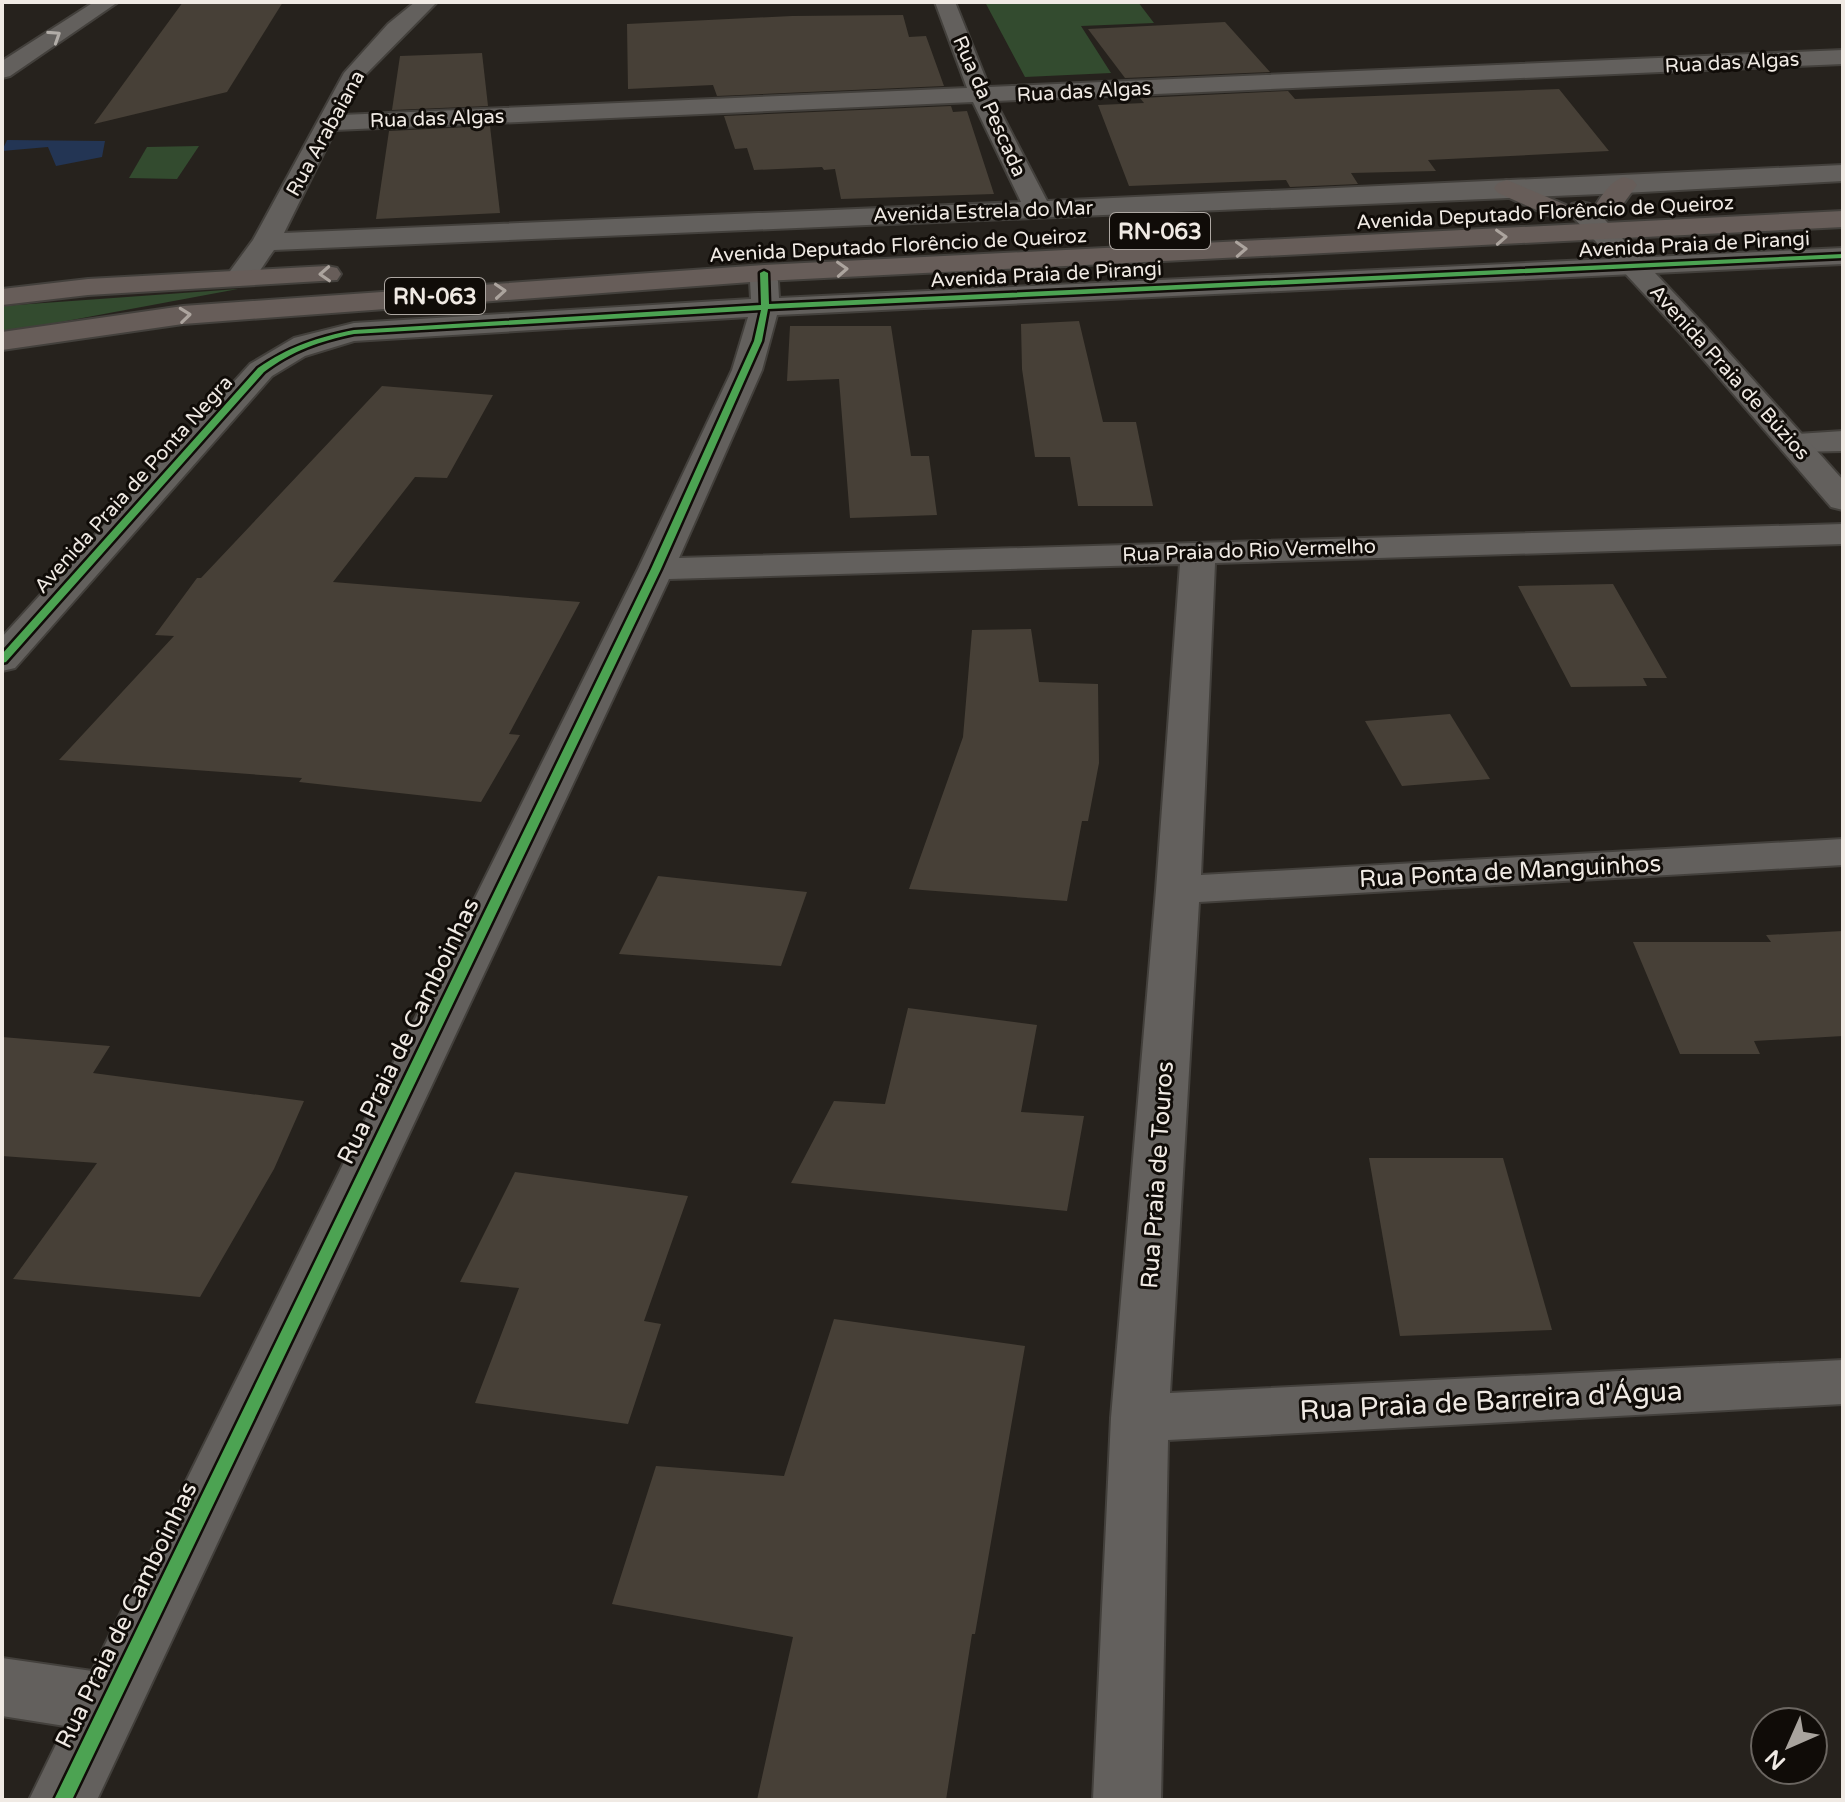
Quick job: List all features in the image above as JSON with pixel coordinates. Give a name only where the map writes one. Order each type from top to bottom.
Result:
[{"type":"main road","points":[[1507,188],[1587,216],[1624,185]]},
{"type":"main road","name":"Avenida Deputado Florêncio de Queiroz","points":[[2,341],[107,324],[292,306],[1843,197]]},
{"type":"main road","name":"Avenida Deputado Florêncio de Queiroz","points":[[520,264],[1587,216],[1843,219]]},
{"type":"main road","points":[[2,271],[88,287]]},
{"type":"main road","points":[[2,297],[88,287],[349,273]]},
{"type":"main road","points":[[2,351],[107,324]]},
{"type":"street","points":[[2,47],[72,2]]},
{"type":"street","points":[[2,71],[108,2]]},
{"type":"street","name":"Rua Arabaiana","points":[[239,278],[266,242],[355,73],[396,29],[427,2]]},
{"type":"street","name":"Rua da Pescada","points":[[945,2],[981,95],[1037,208]]},
{"type":"street","name":"Rua das Algas","points":[[326,123],[1843,57]]},
{"type":"street","name":"Avenida Estrela do Mar","points":[[266,242],[1624,185],[1843,173]]},
{"type":"street","name":"Avenida Praia de Búzios","points":[[1587,216],[1637,267],[1843,500]]},
{"type":"street","name":"Avenida Praia de Pirangi","points":[[261,370],[285,351],[318,339],[354,332],[765,307],[1843,256]]},
{"type":"street","name":"Rua Praia de Camboinhas","points":[[63,1800],[107,1703],[656,569],[747,370],[765,307],[764,273]]},
{"type":"street","name":"Avenida Praia de Ponta Negra","points":[[2,660],[261,370]]},
{"type":"street","points":[[1793,442],[1843,441]]},
{"type":"street","name":"Rua Praia do Rio Vermelho","points":[[656,569],[1843,534]]},
{"type":"street","name":"Rua Praia de Touros","points":[[1127,1800],[1140,1418],[1178,890],[1198,551]]},
{"type":"street","name":"Rua Ponta de Manguinhos","points":[[1178,890],[1843,852]]},
{"type":"street","name":"Rua Praia de Barreira d'Água","points":[[1140,1418],[1843,1382]]},
{"type":"street","points":[[2,1687],[107,1703]]},
{"type":"green space","points":[[985,2],[1138,2],[1154,23],[1081,26],[1111,73],[1025,77]]},
{"type":"green space","points":[[199,146],[177,179],[129,178],[147,147]]},
{"type":"green space","points":[[238,289],[2,333],[2,306]]},
{"type":"water","points":[[7,140],[105,141],[102,157],[56,166],[48,147],[2,151]]},
{"type":"building","points":[[183,2],[283,2],[227,92],[94,124]]},
{"type":"building","points":[[903,15],[909,37],[926,36],[944,86],[717,96],[713,85],[628,89],[627,24],[792,16]]},
{"type":"building","points":[[1225,22],[1270,72],[1125,78],[1088,29]]},
{"type":"building","points":[[482,53],[488,106],[392,110],[400,56]]},
{"type":"building","points":[[1559,89],[1609,151],[1428,160],[1436,171],[1351,173],[1358,184],[1290,187],[1286,180],[1129,186],[1098,105],[1144,103],[1140,98],[1288,91],[1295,99]]},
{"type":"building","points":[[951,106],[953,112],[967,111],[994,194],[841,199],[835,169],[754,170],[747,148],[735,149],[724,116]]},
{"type":"building","points":[[490,126],[500,213],[376,219],[389,131]]},
{"type":"building","points":[[1079,321],[1103,422],[1136,422],[1153,506],[1078,506],[1070,457],[1035,457],[1022,369],[1021,324]]},
{"type":"building","points":[[790,326],[891,326],[911,456],[929,456],[937,515],[850,518],[839,379],[787,381]]},
{"type":"building","points":[[382,386],[493,395],[447,478],[415,477],[333,582],[580,602],[509,734],[520,735],[481,802],[299,782],[302,778],[59,760],[174,636],[155,635],[197,578],[201,578]]},
{"type":"building","points":[[1613,584],[1667,678],[1643,678],[1647,686],[1571,687],[1518,586]]},
{"type":"building","points":[[1031,629],[1039,682],[1098,684],[1099,763],[1088,821],[1082,821],[1067,901],[909,889],[963,737],[972,630]]},
{"type":"building","points":[[1450,714],[1490,779],[1402,786],[1365,721]]},
{"type":"building","points":[[658,876],[807,892],[781,966],[619,954]]},
{"type":"building","points":[[1843,931],[1843,1036],[1754,1041],[1760,1054],[1680,1054],[1633,942],[1771,942],[1766,935]]},
{"type":"building","points":[[908,1008],[1037,1025],[1021,1112],[1084,1116],[1067,1211],[791,1183],[834,1101],[885,1104]]},
{"type":"building","points":[[2,1037],[110,1046],[93,1073],[304,1101],[274,1169],[200,1297],[13,1279],[97,1163],[2,1156]]},
{"type":"building","points":[[1369,1158],[1503,1158],[1552,1330],[1400,1336]]},
{"type":"building","points":[[515,1172],[688,1196],[644,1321],[661,1324],[628,1424],[475,1403],[519,1288],[460,1282]]},
{"type":"building","points":[[834,1319],[1025,1346],[975,1634],[972,1634],[946,1800],[757,1800],[793,1637],[612,1604],[656,1466],[784,1476]]},
{"type":"cycle path","points":[[2,660],[261,370],[294,349],[340,335],[765,307],[1843,256]]},
{"type":"cycle path","points":[[63,1800],[656,569],[758,341],[765,307],[764,273]]}]
